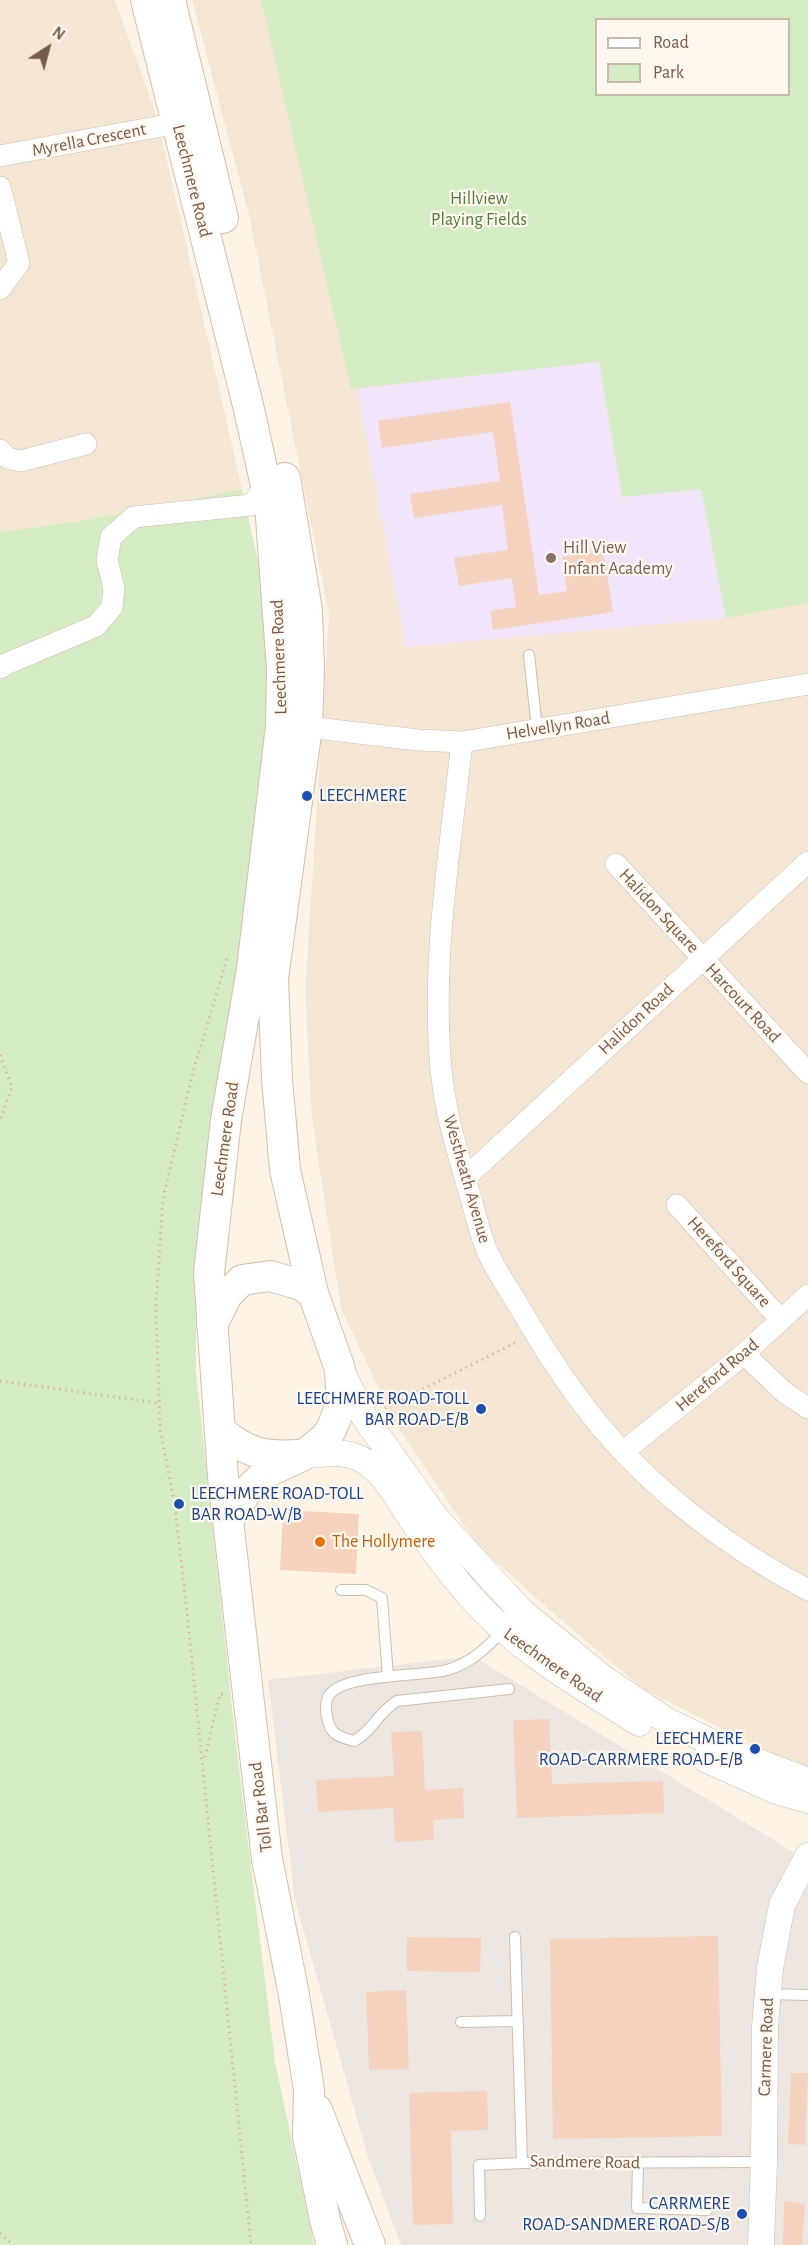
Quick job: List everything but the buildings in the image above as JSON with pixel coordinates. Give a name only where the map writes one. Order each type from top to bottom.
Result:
[{"type":"main road","name":"Leechmere Road","points":[[146,0],[188,120],[288,490],[307,610],[309,662],[294,727],[226,1120],[209,1273],[223,1477]]},
{"type":"main road","name":"Leechmere Road","points":[[170,0],[188,120],[267,485],[282,669],[294,727],[273,979],[277,1079],[285,1170],[313,1293],[340,1369]]},
{"type":"main road","points":[[212,1325],[227,1295],[242,1280],[270,1276],[301,1285],[313,1293]]},
{"type":"main road","points":[[228,1521],[247,1491],[267,1472],[304,1455],[324,1439],[342,1403],[340,1369]]},
{"type":"main road","name":"Leechmere Road","points":[[220,1431],[250,1451],[276,1456],[304,1455]]},
{"type":"main road","name":"Toll Bar Road","points":[[223,1477],[267,1859],[294,1995],[309,2091],[308,2136],[332,2245]]},
{"type":"main road","name":"Toll Bar Road","points":[[309,2091],[370,2245]]},
{"type":"street","name":"Myrella Crescent","points":[[0,156],[188,120]]},
{"type":"street","points":[[0,187],[19,263],[0,289]]},
{"type":"street","points":[[0,450],[8,458],[21,461],[86,444]]},
{"type":"street","points":[[0,668],[96,626],[112,608],[114,588],[107,560],[111,537],[134,517],[251,506],[267,485]]},
{"type":"street","name":"Helvellyn Road","points":[[294,727],[418,740],[462,742],[808,684]]},
{"type":"street","name":"Westheath Avenue","points":[[462,742],[439,957],[438,1012],[441,1070],[451,1132],[486,1248],[562,1377],[623,1452],[713,1531],[740,1551],[808,1590]]},
{"type":"street","name":"Halidon Road","points":[[465,1178],[808,862]]},
{"type":"street","name":"Halidon Square","points":[[616,864],[702,958]]},
{"type":"street","name":"Harcourt Road","points":[[702,958],[808,1073]]},
{"type":"street","name":"Hereford Square","points":[[677,1205],[781,1320]]},
{"type":"street","name":"Hereford Road","points":[[623,1452],[744,1354],[808,1295]]},
{"type":"street","points":[[744,1354],[784,1392],[808,1408]]},
{"type":"street","name":"Leechmere Road","points":[[340,1369],[364,1418],[436,1518],[521,1611],[603,1678],[667,1721],[734,1753],[808,1781]]},
{"type":"street","name":"Leechmere Road","points":[[304,1455],[344,1452],[366,1462],[384,1479],[444,1564],[503,1631],[522,1647],[640,1723],[712,1762],[776,1791],[808,1800]]},
{"type":"street","name":"Carmere Road","points":[[760,2245],[764,2162],[765,2026],[768,1994],[782,1905],[808,1856]]},
{"type":"lane","points":[[529,655],[537,729]]},
{"type":"lane","points":[[341,1590],[366,1590],[382,1598],[388,1677]]},
{"type":"lane","points":[[503,1631],[474,1659],[446,1670],[342,1685],[329,1695],[325,1710],[330,1728],[339,1737],[354,1741],[366,1735],[386,1708],[397,1701],[509,1689]]},
{"type":"lane","name":"Sandmere Road","points":[[515,1937],[522,2163],[764,2162]]},
{"type":"lane","points":[[768,1994],[808,1995]]},
{"type":"lane","points":[[460,2022],[517,2021]]},
{"type":"lane","points":[[638,2162],[638,2208],[707,2210]]},
{"type":"lane","points":[[480,2216],[479,2165],[522,2163]]},
{"type":"path","points":[[229,953],[221,987],[193,1072],[164,1198],[156,1305],[160,1428],[174,1500],[204,1762],[252,2245]]},
{"type":"path","points":[[0,1055],[12,1087],[0,1121]]},
{"type":"path","points":[[364,1418],[535,1333]]},
{"type":"path","points":[[0,1381],[159,1403]]},
{"type":"path","points":[[204,1762],[220,1694],[248,1690]]},
{"type":"path","points":[[0,2233],[13,2245]]},
{"type":"shaded area","points":[[0,0],[115,0],[157,117],[242,489],[86,520],[0,532]]},
{"type":"shaded area","points":[[192,0],[808,0],[808,1769],[798,1767],[643,1689],[479,1547],[398,1428],[341,1309],[312,1118],[305,994],[329,615],[249,215]]},
{"type":"shaded area","name":"Hill View Infant Academy","points":[[599,362],[622,497],[701,488],[726,618],[406,647],[357,388]]},
{"type":"shaded area","points":[[473,1656],[808,1861],[808,2245],[401,2245],[368,2157],[295,1900],[268,1680]]},
{"type":"green space","name":"Hillview Playing Fields","points":[[261,0],[808,0],[808,603],[726,618],[701,489],[622,497],[599,362],[351,389]]},
{"type":"green space","points":[[242,489],[269,611],[273,715],[196,1270],[196,1372],[235,1735],[275,2062],[314,2245],[0,2245],[0,532],[86,520]]},
{"type":"place","name":"Hill View Infant Academy","points":[[551,558]]},
{"type":"place","name":"LEECHMERE","points":[[307,796]]},
{"type":"place","name":"LEECHMERE ROAD-TOLL BAR ROAD-E/B","points":[[481,1409]]},
{"type":"place","name":"LEECHMERE ROAD-TOLL BAR ROAD-W/B","points":[[179,1504]]},
{"type":"place","name":"The Hollymere","points":[[320,1542]]},
{"type":"place","name":"LEECHMERE ROAD-CARRMERE ROAD-E/B","points":[[755,1749]]},
{"type":"place","name":"CARRMERE ROAD-SANDMERE ROAD-S/B","points":[[742,2214]]}]
